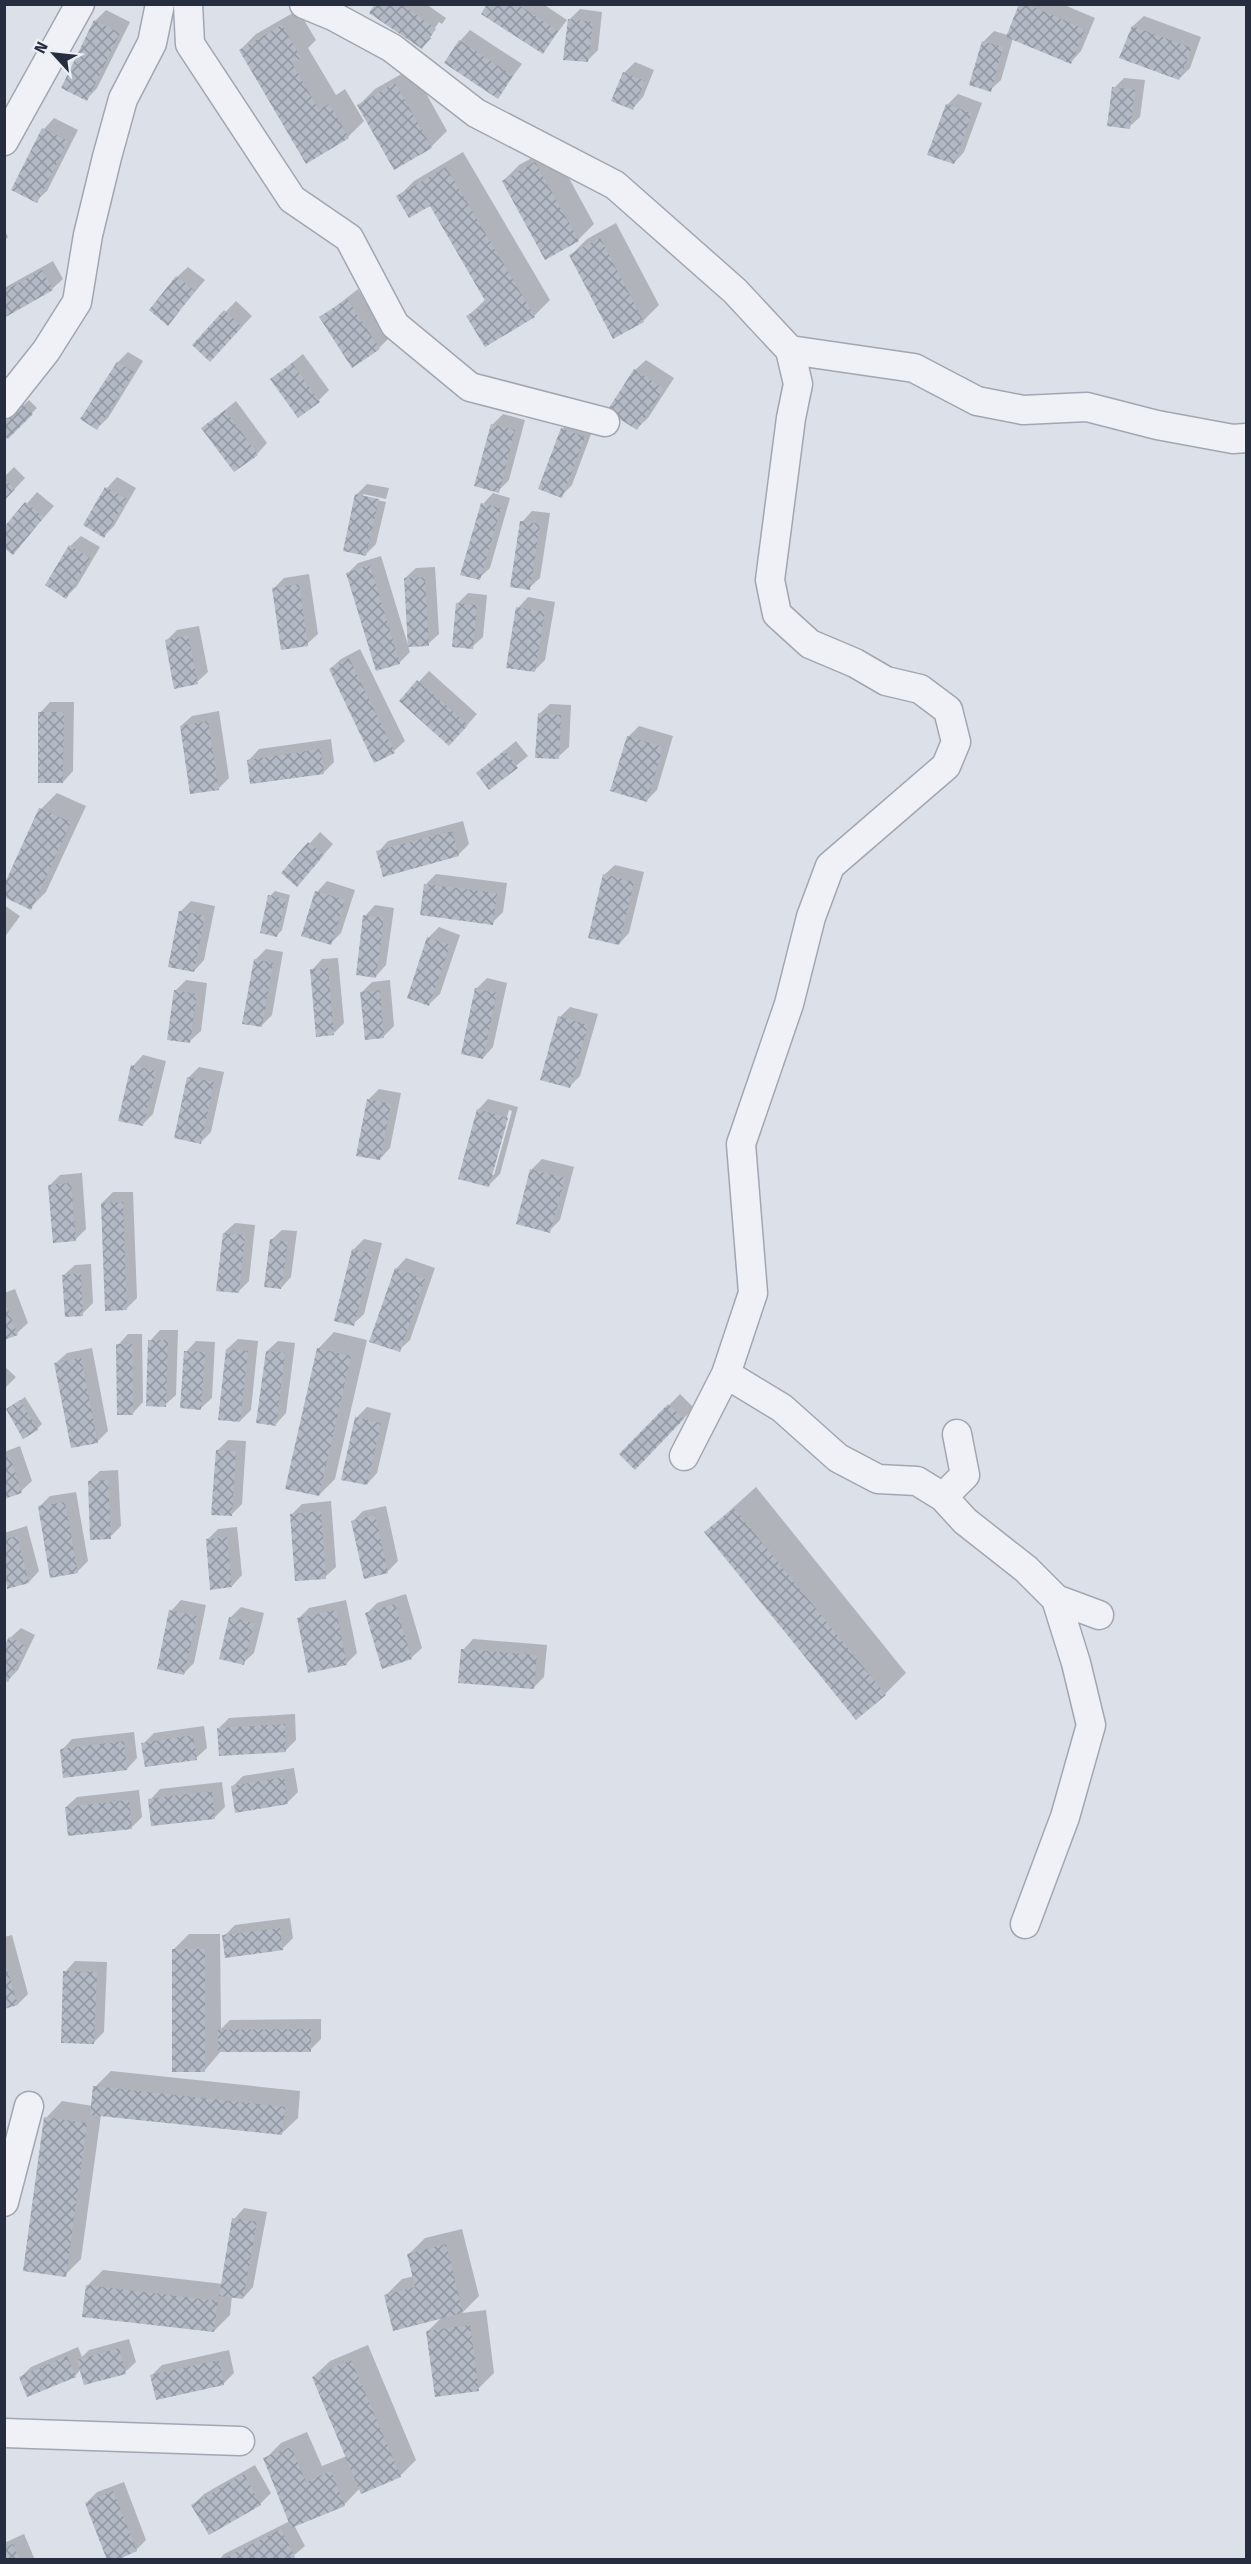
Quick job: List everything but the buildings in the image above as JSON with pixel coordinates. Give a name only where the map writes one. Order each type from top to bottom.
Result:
[{"type":"street","points":[[4,141],[80,4]]},
{"type":"street","points":[[4,404],[46,351],[77,302],[88,235],[123,99],[152,43],[160,4]]},
{"type":"street","points":[[188,4],[190,44],[292,199],[349,238],[395,325],[470,387],[605,422]]},
{"type":"street","points":[[304,4],[333,16],[392,48],[476,113],[615,185],[735,291],[790,350],[798,384],[791,418],[770,580],[777,614],[810,644],[855,663],[886,681],[920,689],[948,710],[956,742],[946,766],[830,866],[811,917],[789,1004],[741,1144],[753,1293],[726,1374],[684,1456]]},
{"type":"street","points":[[790,350],[914,368],[977,401],[1023,410],[1087,407],[1157,425],[1233,439],[1246,438]]},
{"type":"street","points":[[726,1374],[782,1408],[838,1458],[878,1479],[916,1481],[943,1497],[966,1521],[1026,1569],[1056,1599],[1099,1615]]},
{"type":"street","points":[[943,1497],[966,1475],[957,1434]]},
{"type":"street","points":[[1025,1924],[1065,1817],[1090,1725],[1076,1663],[1056,1599]]},
{"type":"street","points":[[4,2202],[29,2106]]},
{"type":"street","points":[[4,2433],[240,2441]]}]
